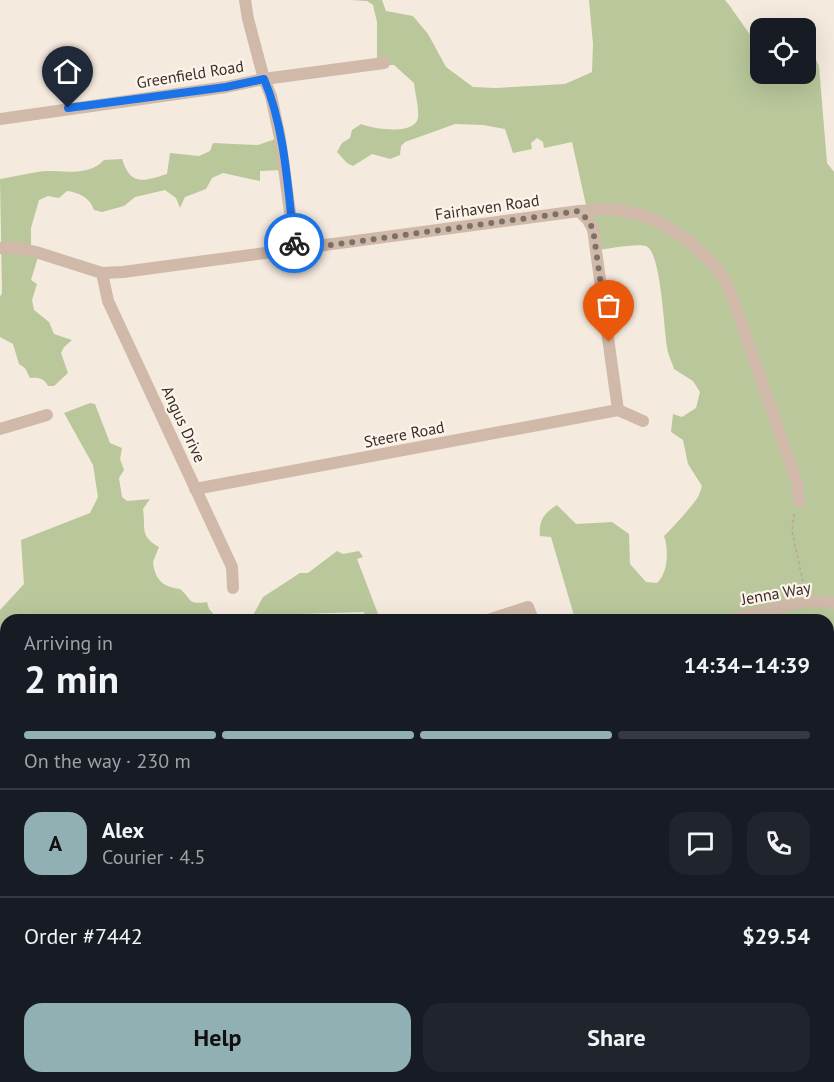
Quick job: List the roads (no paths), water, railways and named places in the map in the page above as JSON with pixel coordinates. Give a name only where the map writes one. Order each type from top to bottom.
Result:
[{"type":"street","points":[[245,0],[280,138],[295,250]]},
{"type":"street","name":"Greenfield Road","points":[[0,119],[384,63]]},
{"type":"street","name":"Fairhaven Road","points":[[0,248],[18,248],[36,252],[102,273],[295,250],[579,211],[610,209],[638,214],[655,220],[688,240],[717,268],[726,282],[797,483],[799,501]]},
{"type":"street","points":[[579,211],[593,229],[618,411],[643,421]]},
{"type":"street","name":"Angus Drive","points":[[102,273],[108,302],[232,567],[233,588]]},
{"type":"street","name":"Steere Road","points":[[195,489],[618,411]]},
{"type":"street","points":[[0,429],[47,415]]},
{"type":"street","name":"Jenna Way","points":[[751,614],[807,601],[834,603]]},
{"type":"street","points":[[506,614],[528,607],[531,614]]}]
